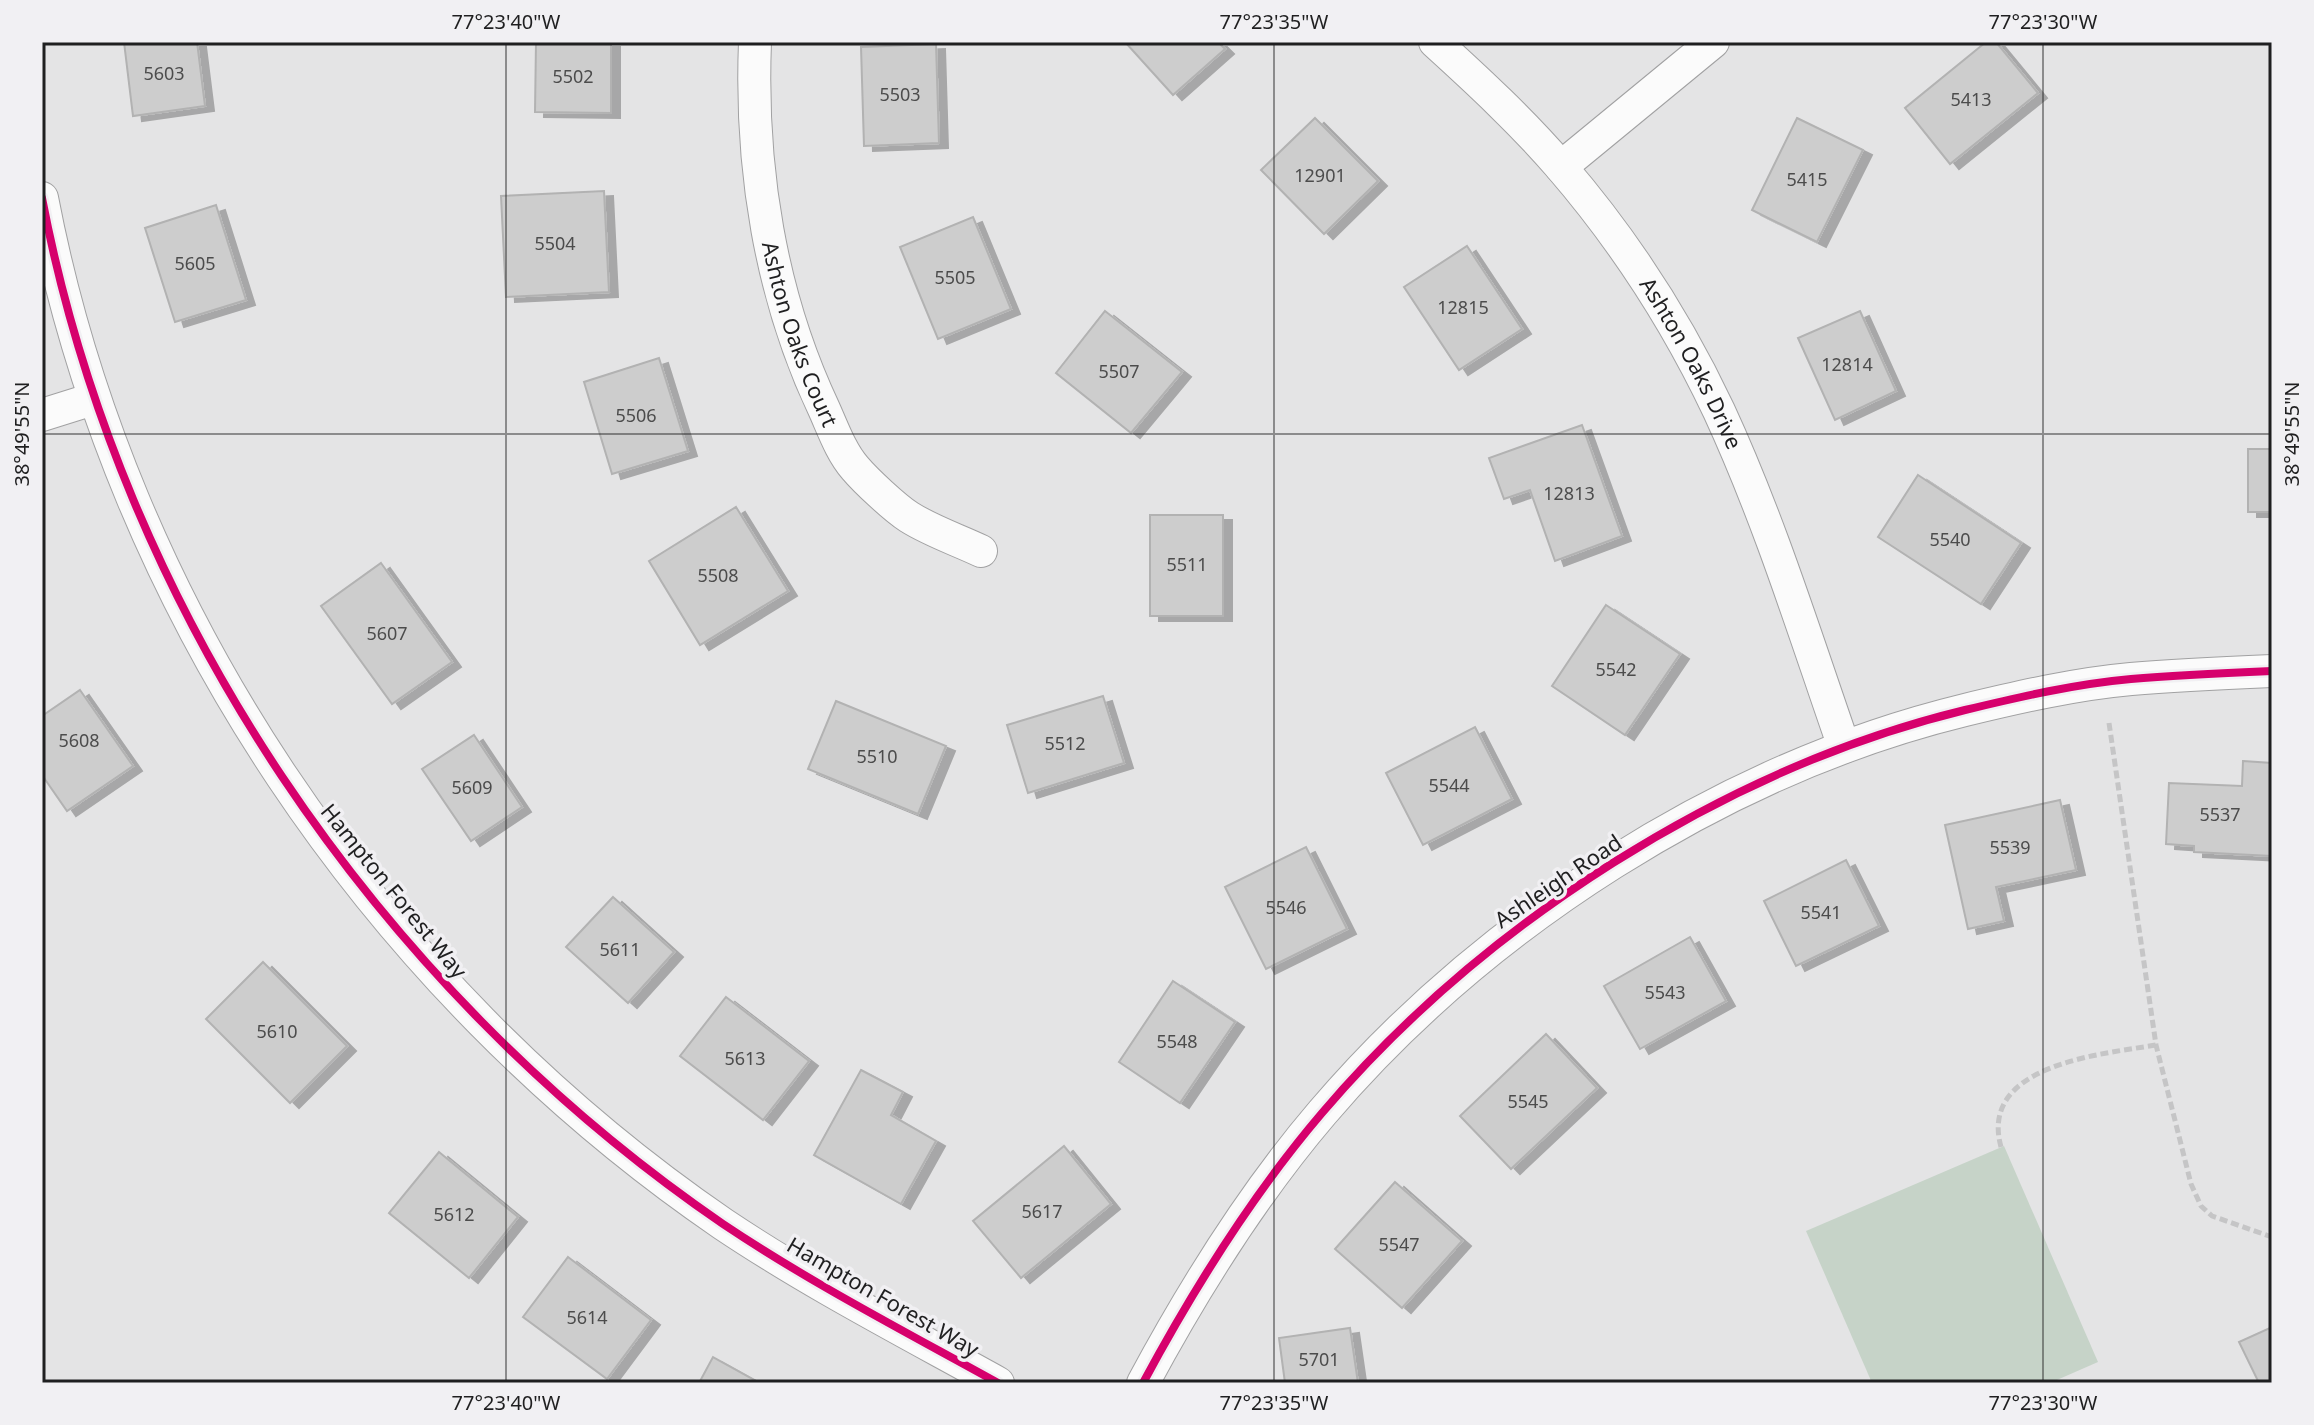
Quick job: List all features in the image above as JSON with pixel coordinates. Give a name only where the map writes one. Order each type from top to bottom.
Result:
[{"type":"street","name":"Ashton Oaks Court","points":[[755,42],[753,74],[760,187],[778,284],[809,377],[840,445],[855,468],[909,517],[981,551]]},
{"type":"street","name":"Ashton Oaks Drive","points":[[1435,42],[1497,99],[1561,167],[1632,260],[1675,330],[1718,409],[1756,498],[1844,747]]},
{"type":"street","points":[[1561,167],[1713,42]]},
{"type":"street","name":"Hampton Forest Way","points":[[42,198],[93,399],[151,541],[247,723],[297,800],[351,874],[466,1007],[589,1122],[722,1223],[814,1281],[998,1383]]},
{"type":"street","points":[[42,415],[93,399]]},
{"type":"street","name":"Ashleigh Road","points":[[1143,1383],[1176,1322],[1247,1210],[1322,1113],[1411,1019],[1510,934],[1622,857],[1735,795],[1844,747],[1961,711],[2128,679],[2272,671]]},
{"type":"path","points":[[2109,723],[2156,1045],[2183,1157],[2201,1206],[2218,1220],[2272,1237]]},
{"type":"path","points":[[2001,1147],[1998,1126],[2003,1107],[2012,1092],[2027,1080],[2071,1061],[2156,1045]]},
{"type":"shaded area","points":[[2004,1146],[2098,1362],[2050,1383],[1872,1383],[1806,1231]]},
{"type":"building","points":[[124,42],[197,42],[205,106],[133,116]]},
{"type":"building","points":[[536,42],[611,42],[611,113],[535,112]]},
{"type":"building","points":[[1125,42],[1218,42],[1225,49],[1173,95]]},
{"type":"building","points":[[1986,42],[1996,42],[2038,93],[1950,164],[1905,108]]},
{"type":"building","points":[[936,44],[939,143],[864,146],[861,47]]},
{"type":"building","points":[[1315,118],[1378,181],[1324,234],[1261,170]]},
{"type":"building","points":[[1797,118],[1863,150],[1817,242],[1752,210]]},
{"type":"building","points":[[604,191],[609,292],[506,297],[501,196]]},
{"type":"building","points":[[216,205],[246,300],[175,322],[145,228]]},
{"type":"building","points":[[973,217],[1011,309],[938,339],[900,247]]},
{"type":"building","points":[[1467,246],[1522,329],[1459,370],[1404,287]]},
{"type":"building","points":[[1105,311],[1182,372],[1131,433],[1056,373]]},
{"type":"building","points":[[1860,311],[1896,391],[1835,420],[1798,338]]},
{"type":"building","points":[[659,358],[688,451],[612,474],[584,382]]},
{"type":"building","points":[[1582,425],[1622,536],[1555,561],[1530,490],[1504,499],[1489,458]]},
{"type":"building","points":[[2248,449],[2272,449],[2272,512],[2248,512]]},
{"type":"building","points":[[1918,475],[2021,543],[1981,604],[1878,537]]},
{"type":"building","points":[[736,507],[788,591],[700,645],[649,561]]},
{"type":"building","points":[[1150,515],[1223,515],[1223,616],[1150,616]]},
{"type":"building","points":[[381,563],[452,662],[392,704],[321,606]]},
{"type":"building","points":[[1606,605],[1680,654],[1625,735],[1552,686]]},
{"type":"building","points":[[80,690],[133,766],[67,811],[42,775],[42,716]]},
{"type":"building","points":[[1103,696],[1124,763],[1028,793],[1007,725]]},
{"type":"building","points":[[836,701],[946,746],[918,814],[808,769]]},
{"type":"building","points":[[1475,727],[1512,799],[1423,845],[1386,773]]},
{"type":"building","points":[[474,735],[522,807],[471,841],[422,769]]},
{"type":"building","points":[[2243,761],[2272,763],[2272,856],[2194,852],[2194,846],[2166,844],[2169,783],[2242,786]]},
{"type":"building","points":[[2060,800],[2076,870],[1996,887],[2004,921],[1968,929],[1945,825]]},
{"type":"building","points":[[1306,847],[1347,929],[1266,969],[1225,887]]},
{"type":"building","points":[[1846,860],[1879,926],[1796,966],[1764,901]]},
{"type":"building","points":[[613,897],[674,952],[628,1003],[566,947]]},
{"type":"building","points":[[1690,937],[1726,1001],[1640,1049],[1604,986]]},
{"type":"building","points":[[263,962],[347,1046],[290,1103],[206,1019]]},
{"type":"building","points":[[1173,981],[1235,1022],[1180,1103],[1119,1062]]},
{"type":"building","points":[[726,997],[809,1061],[763,1120],[680,1056]]},
{"type":"building","points":[[1546,1034],[1597,1088],[1511,1169],[1460,1116]]},
{"type":"building","points":[[861,1070],[903,1092],[891,1115],[936,1141],[901,1204],[814,1155]]},
{"type":"building","points":[[1064,1146],[1111,1204],[1021,1278],[973,1221]]},
{"type":"building","points":[[439,1152],[518,1217],[469,1278],[389,1213]]},
{"type":"building","points":[[1395,1182],[1462,1241],[1402,1308],[1335,1249]]},
{"type":"building","points":[[568,1257],[651,1320],[607,1379],[523,1317]]},
{"type":"building","points":[[2272,1327],[2272,1383],[2259,1383],[2239,1342]]},
{"type":"building","points":[[1350,1328],[1358,1383],[1285,1383],[1279,1338]]},
{"type":"building","points":[[713,1357],[760,1383],[699,1383]]},
{"type":"cycle path","points":[[42,198],[80,351],[133,499],[201,642],[282,777],[376,904],[482,1022],[598,1129],[756,1246],[998,1383]]},
{"type":"cycle path","points":[[1143,1383],[1225,1243],[1322,1113],[1386,1044],[1456,979],[1532,918],[1613,863],[1698,814],[1785,771],[1874,737],[1965,710],[2110,681],[2272,671]]}]
